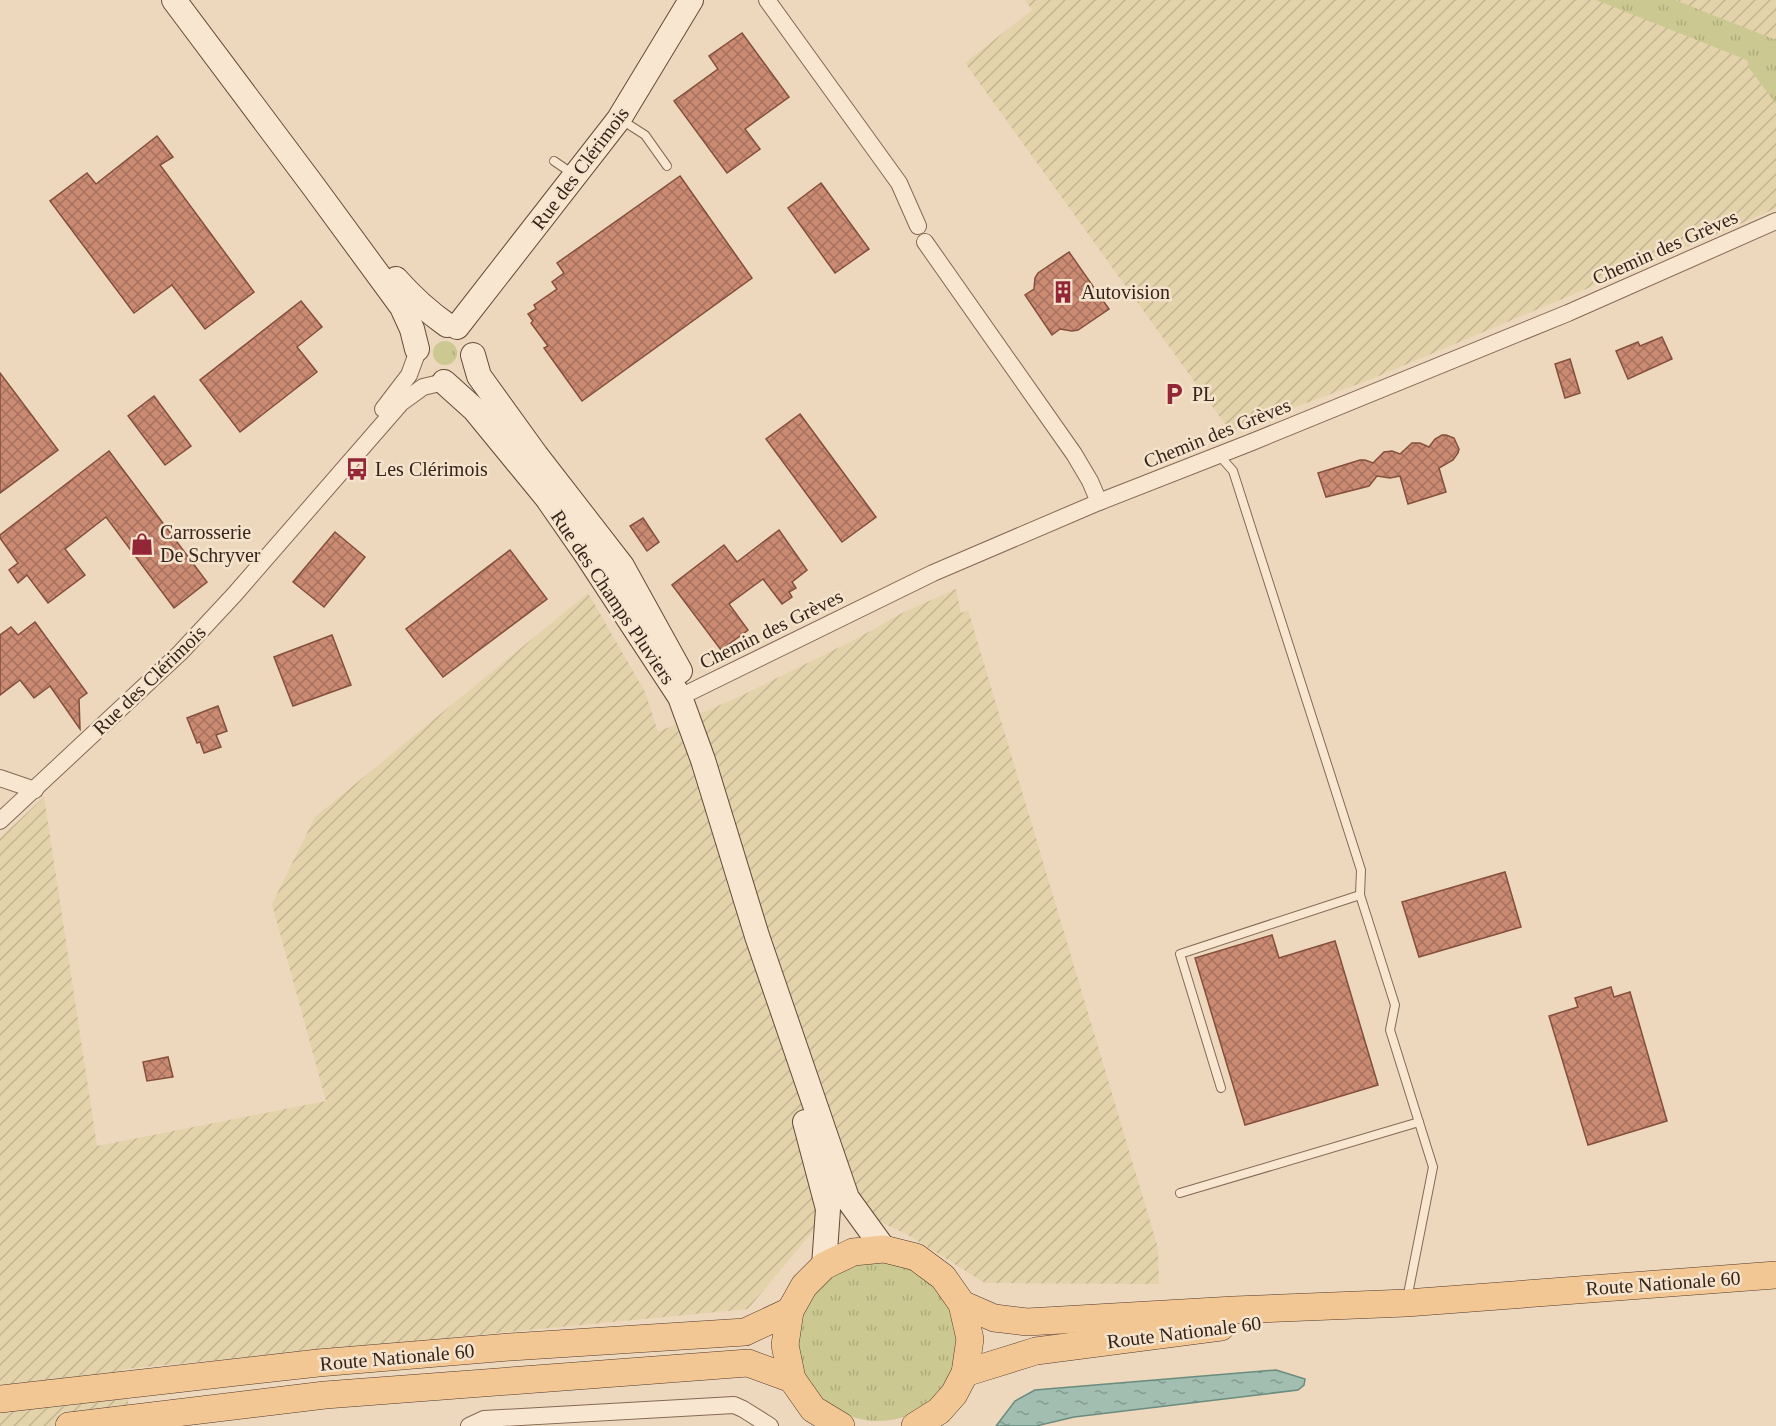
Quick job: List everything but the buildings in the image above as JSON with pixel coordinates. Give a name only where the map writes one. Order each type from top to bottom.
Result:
[{"type":"main road","points":[[841,1426],[813,1409],[792,1379],[785,1345],[790,1311],[804,1286],[824,1266],[853,1252],[884,1249],[916,1257],[944,1277],[962,1304],[970,1339],[964,1374],[954,1394],[937,1419],[915,1426]]},
{"type":"main road","name":"Route Nationale 60","points":[[962,1304],[994,1318],[1027,1322],[1406,1303],[1776,1275]]},
{"type":"main road","name":"Route Nationale 60","points":[[964,1374],[1036,1351],[1406,1303]]},
{"type":"main road","name":"Route Nationale 60","points":[[0,1399],[318,1363],[510,1347],[746,1332],[790,1311]]},
{"type":"main road","name":"Route Nationale 60","points":[[69,1426],[325,1395],[748,1363],[792,1379]]},
{"type":"street","points":[[174,0],[402,307],[412,329],[418,362],[427,376],[444,382],[462,376],[468,370],[473,355],[470,339],[430,313],[413,298],[314,187]]},
{"type":"street","name":"Rue des Clérimois","points":[[452,326],[620,119],[691,0]]},
{"type":"street","points":[[767,0],[899,183],[918,226]]},
{"type":"street","name":"Chemin des Grèves","points":[[680,697],[933,573],[1099,502],[1568,313],[1776,221]]},
{"type":"street","points":[[925,242],[1074,454],[1099,502]]},
{"type":"street","points":[[416,352],[419,341],[430,328],[439,325],[452,326]]},
{"type":"street","name":"Rue des Clérimois","points":[[290,532],[409,375],[416,352]]},
{"type":"street","name":"Rue des Champs Pluviers","points":[[473,355],[478,376],[536,456],[622,567],[680,671],[680,697]]},
{"type":"street","name":"Rue des Clérimois","points":[[0,821],[180,653],[290,532],[401,403],[423,387],[444,382]]},
{"type":"street","name":"Rue des Champs Pluviers","points":[[444,382],[474,409],[547,498],[680,697]]},
{"type":"street","points":[[680,697],[703,760],[757,936],[847,1198],[884,1249]]},
{"type":"street","points":[[0,778],[34,790]]},
{"type":"street","points":[[757,936],[828,1209],[824,1266]]},
{"type":"street","points":[[469,1426],[484,1419],[734,1405],[770,1426]]},
{"type":"lane","points":[[620,119],[645,135],[667,166]]},
{"type":"lane","points":[[554,161],[576,176]]},
{"type":"lane","points":[[1219,455],[1233,471],[1361,870],[1360,895],[1395,1005],[1390,1030],[1433,1167],[1406,1303]]},
{"type":"lane","points":[[1221,1088],[1180,954],[1360,895]]},
{"type":"lane","points":[[1180,1193],[1419,1122]]},
{"type":"shaded area","points":[[1025,0],[1776,0],[1776,208],[1369,380],[1230,431],[965,63],[1032,10]]},
{"type":"shaded area","points":[[956,589],[961,613],[968,610],[1158,1248],[1159,1284],[985,1283],[908,1235],[851,1208],[814,1230],[748,1309],[124,1369],[131,1426],[0,1426],[0,838],[44,797],[97,1146],[326,1101],[272,904],[315,817],[588,593],[645,692],[658,732],[741,696],[858,638],[904,612]]},
{"type":"green space","points":[[1596,0],[1675,0],[1776,40],[1776,104],[1749,68],[1747,60]]},
{"type":"green space","points":[[445,341],[454,344],[457,353],[454,362],[445,365],[436,362],[433,353],[436,344]]},
{"type":"green space","points":[[878,1261],[894,1262],[909,1267],[923,1274],[935,1284],[945,1296],[952,1310],[957,1325],[957,1357],[952,1372],[945,1386],[935,1398],[923,1408],[909,1415],[894,1420],[878,1421],[862,1420],[847,1415],[833,1408],[821,1398],[811,1386],[804,1372],[799,1357],[798,1341],[799,1325],[804,1310],[811,1296],[821,1284],[833,1274],[847,1267],[862,1262]]},
{"type":"water","points":[[1276,1370],[1305,1379],[1304,1385],[1298,1390],[1074,1417],[1036,1426],[996,1426],[1015,1401],[1035,1390]]},
{"type":"place","name":"Autovision","points":[[1063,292]]},
{"type":"place","name":"PL","points":[[1174,394]]},
{"type":"place","name":"Les Clérimois","points":[[357,469]]},
{"type":"place","name":"Carrosserie De Schryver","points":[[142,544]]}]
